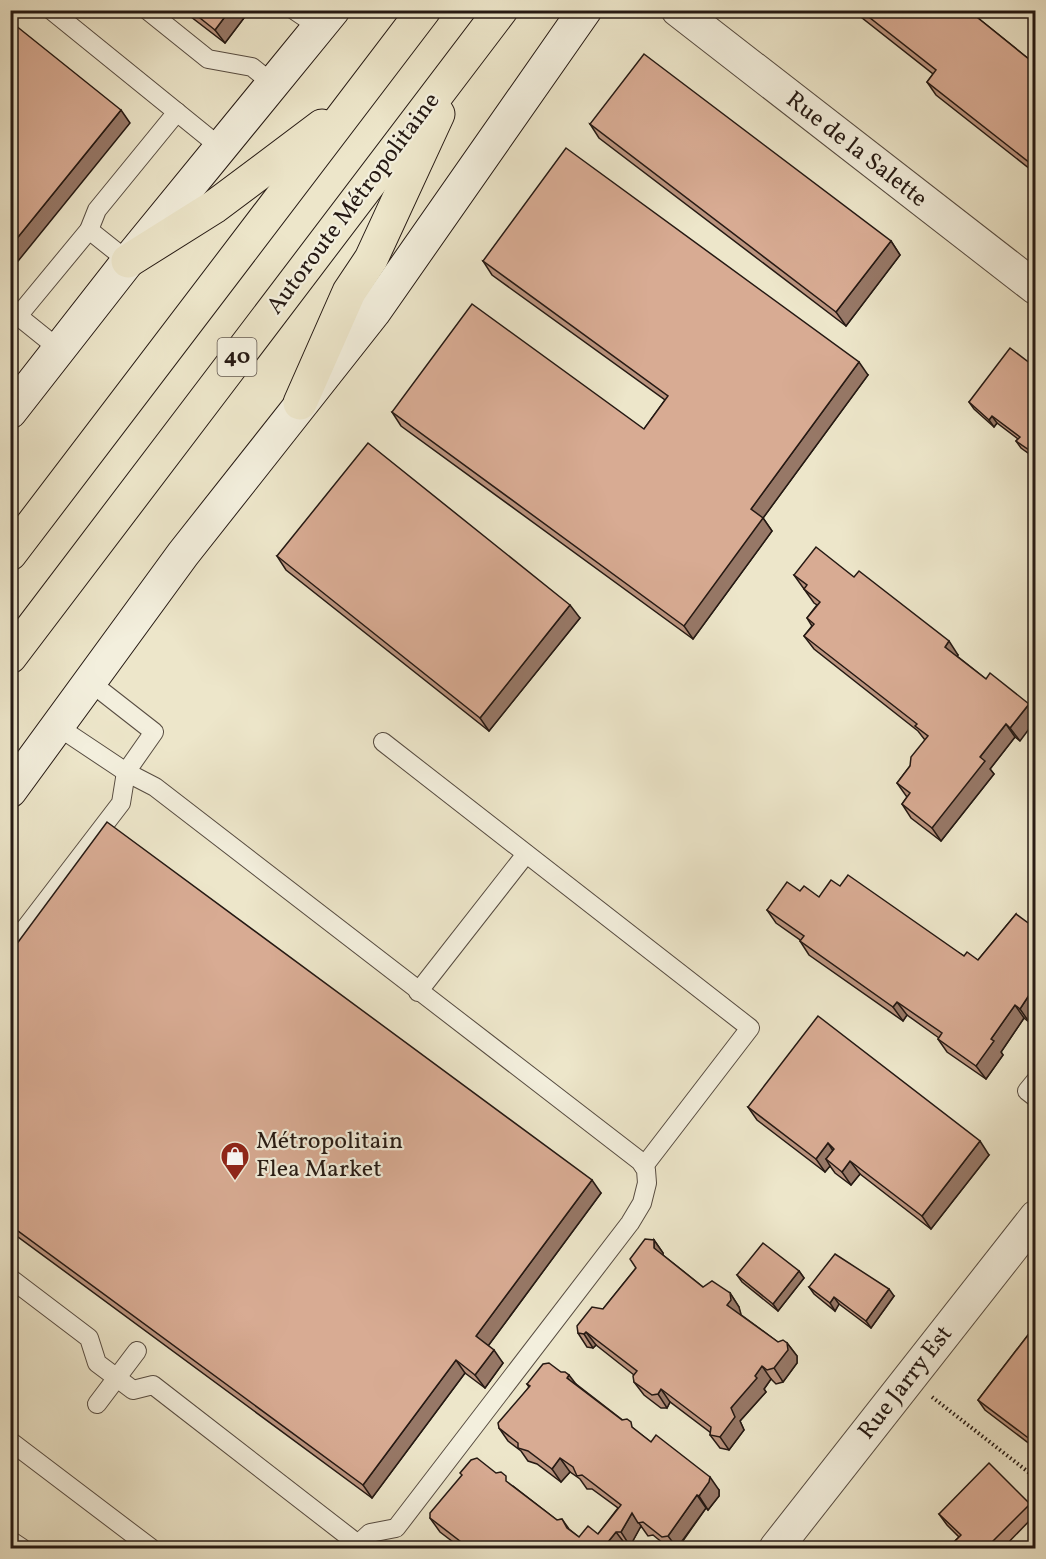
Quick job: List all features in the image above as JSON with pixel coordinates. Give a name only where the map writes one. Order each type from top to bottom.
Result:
[{"type":"highway","name":"40","points":[[10,554],[424,10]]},
{"type":"highway","name":"Autoroute Métropolitaine","points":[[10,657],[501,10]]},
{"type":"highway","points":[[300,403],[349,292],[371,259],[465,58]]},
{"type":"highway","points":[[128,261],[214,207],[354,102]]},
{"type":"main road","points":[[10,791],[183,555],[300,403],[374,312],[585,10]]},
{"type":"main road","name":"Rue de la Salette","points":[[678,10],[1035,288]]},
{"type":"main road","points":[[10,412],[128,261],[273,84],[316,16]]},
{"type":"main road","name":"Rue Jarry Est","points":[[777,1548],[1035,1217]]},
{"type":"lane","points":[[51,10],[220,147]]},
{"type":"lane","points":[[147,10],[208,58],[252,67],[273,84]]},
{"type":"lane","points":[[58,349],[14,318],[88,230],[97,210],[177,112]]},
{"type":"lane","points":[[88,230],[128,261]]},
{"type":"lane","points":[[10,948],[121,803],[126,772],[154,732],[90,682]]},
{"type":"lane","points":[[10,1278],[89,1338],[96,1363],[133,1390],[153,1385],[357,1546],[370,1533],[396,1528],[594,1272],[642,1203],[647,1182],[644,1166],[640,1161],[155,787],[126,772],[57,726]]},
{"type":"lane","points":[[383,742],[750,1028],[644,1166]]},
{"type":"lane","points":[[418,992],[526,854]]},
{"type":"lane","points":[[1035,1080],[1027,1091],[1035,1098]]},
{"type":"lane","points":[[97,1404],[137,1351]]},
{"type":"lane","points":[[10,1441],[131,1542],[151,1548]]},
{"type":"lane","points":[[10,1540],[22,1548]]},
{"type":"path","points":[[909,1378],[1035,1478]]},
{"type":"building","points":[[190,10],[230,10],[215,30]]},
{"type":"building","points":[[860,10],[968,10],[1035,64],[1035,167],[927,82],[936,70]]},
{"type":"building","points":[[10,21],[121,110],[10,247]]},
{"type":"building","points":[[644,54],[891,241],[836,312],[590,124]]},
{"type":"building","points":[[566,148],[859,362],[751,509],[763,518],[684,626],[392,412],[472,304],[644,429],[668,396],[483,261]]},
{"type":"building","points":[[1010,348],[1035,367],[1035,454],[1016,441],[1020,437],[992,416],[989,420],[969,402]]},
{"type":"building","points":[[368,443],[570,605],[480,718],[277,556]]},
{"type":"building","points":[[816,547],[854,577],[859,571],[949,641],[945,647],[986,679],[990,673],[1029,704],[1010,728],[1006,724],[980,757],[985,761],[932,828],[902,804],[910,793],[897,783],[910,766],[911,757],[928,736],[915,726],[917,724],[804,636],[814,624],[807,618],[820,602],[804,589],[807,585],[794,575]]},
{"type":"building","points":[[107,822],[592,1180],[476,1336],[494,1350],[475,1375],[456,1360],[363,1485],[10,1225],[10,953]]},
{"type":"building","points":[[848,875],[964,956],[967,952],[978,960],[1016,914],[1031,925],[1035,918],[1035,986],[1020,1009],[1015,1005],[991,1039],[994,1041],[976,1066],[938,1039],[942,1033],[897,1002],[893,1007],[800,941],[804,936],[767,910],[787,882],[800,891],[804,886],[819,897],[831,880],[840,886]]},
{"type":"building","points":[[818,1016],[980,1141],[922,1216],[850,1161],[842,1172],[826,1159],[834,1149],[828,1143],[816,1159],[748,1107]]},
{"type":"building","points":[[645,1239],[654,1240],[654,1248],[703,1287],[712,1281],[730,1293],[731,1300],[727,1305],[778,1342],[783,1340],[787,1343],[788,1350],[774,1368],[767,1370],[762,1366],[755,1376],[757,1378],[731,1408],[735,1417],[720,1437],[710,1435],[711,1427],[661,1389],[658,1394],[652,1395],[634,1382],[633,1376],[637,1371],[586,1332],[578,1333],[577,1326],[592,1307],[603,1309],[636,1268],[630,1259]]},
{"type":"building","points":[[763,1243],[799,1271],[773,1304],[737,1275]]},
{"type":"building","points":[[835,1254],[889,1289],[866,1321],[834,1297],[830,1303],[809,1287]]},
{"type":"building","points":[[1035,1326],[1035,1434],[1031,1440],[978,1400]]},
{"type":"building","points":[[549,1363],[569,1375],[567,1378],[622,1420],[627,1419],[631,1422],[632,1427],[651,1442],[656,1435],[710,1477],[709,1482],[668,1536],[662,1537],[643,1522],[638,1523],[632,1513],[621,1532],[616,1532],[608,1542],[621,1548],[469,1548],[430,1518],[430,1513],[462,1475],[460,1473],[471,1460],[477,1458],[496,1473],[501,1472],[506,1476],[506,1481],[557,1520],[562,1519],[567,1528],[579,1537],[588,1526],[598,1534],[621,1505],[582,1475],[577,1476],[573,1467],[560,1458],[552,1469],[528,1451],[518,1448],[518,1443],[499,1428],[498,1423],[530,1386],[527,1384],[543,1364]]},
{"type":"building","points":[[989,1463],[1030,1504],[986,1548],[948,1548],[961,1535],[939,1514]]},
{"type":"place","name":"Métropolitain Flea Market","points":[[235,1182]]}]
